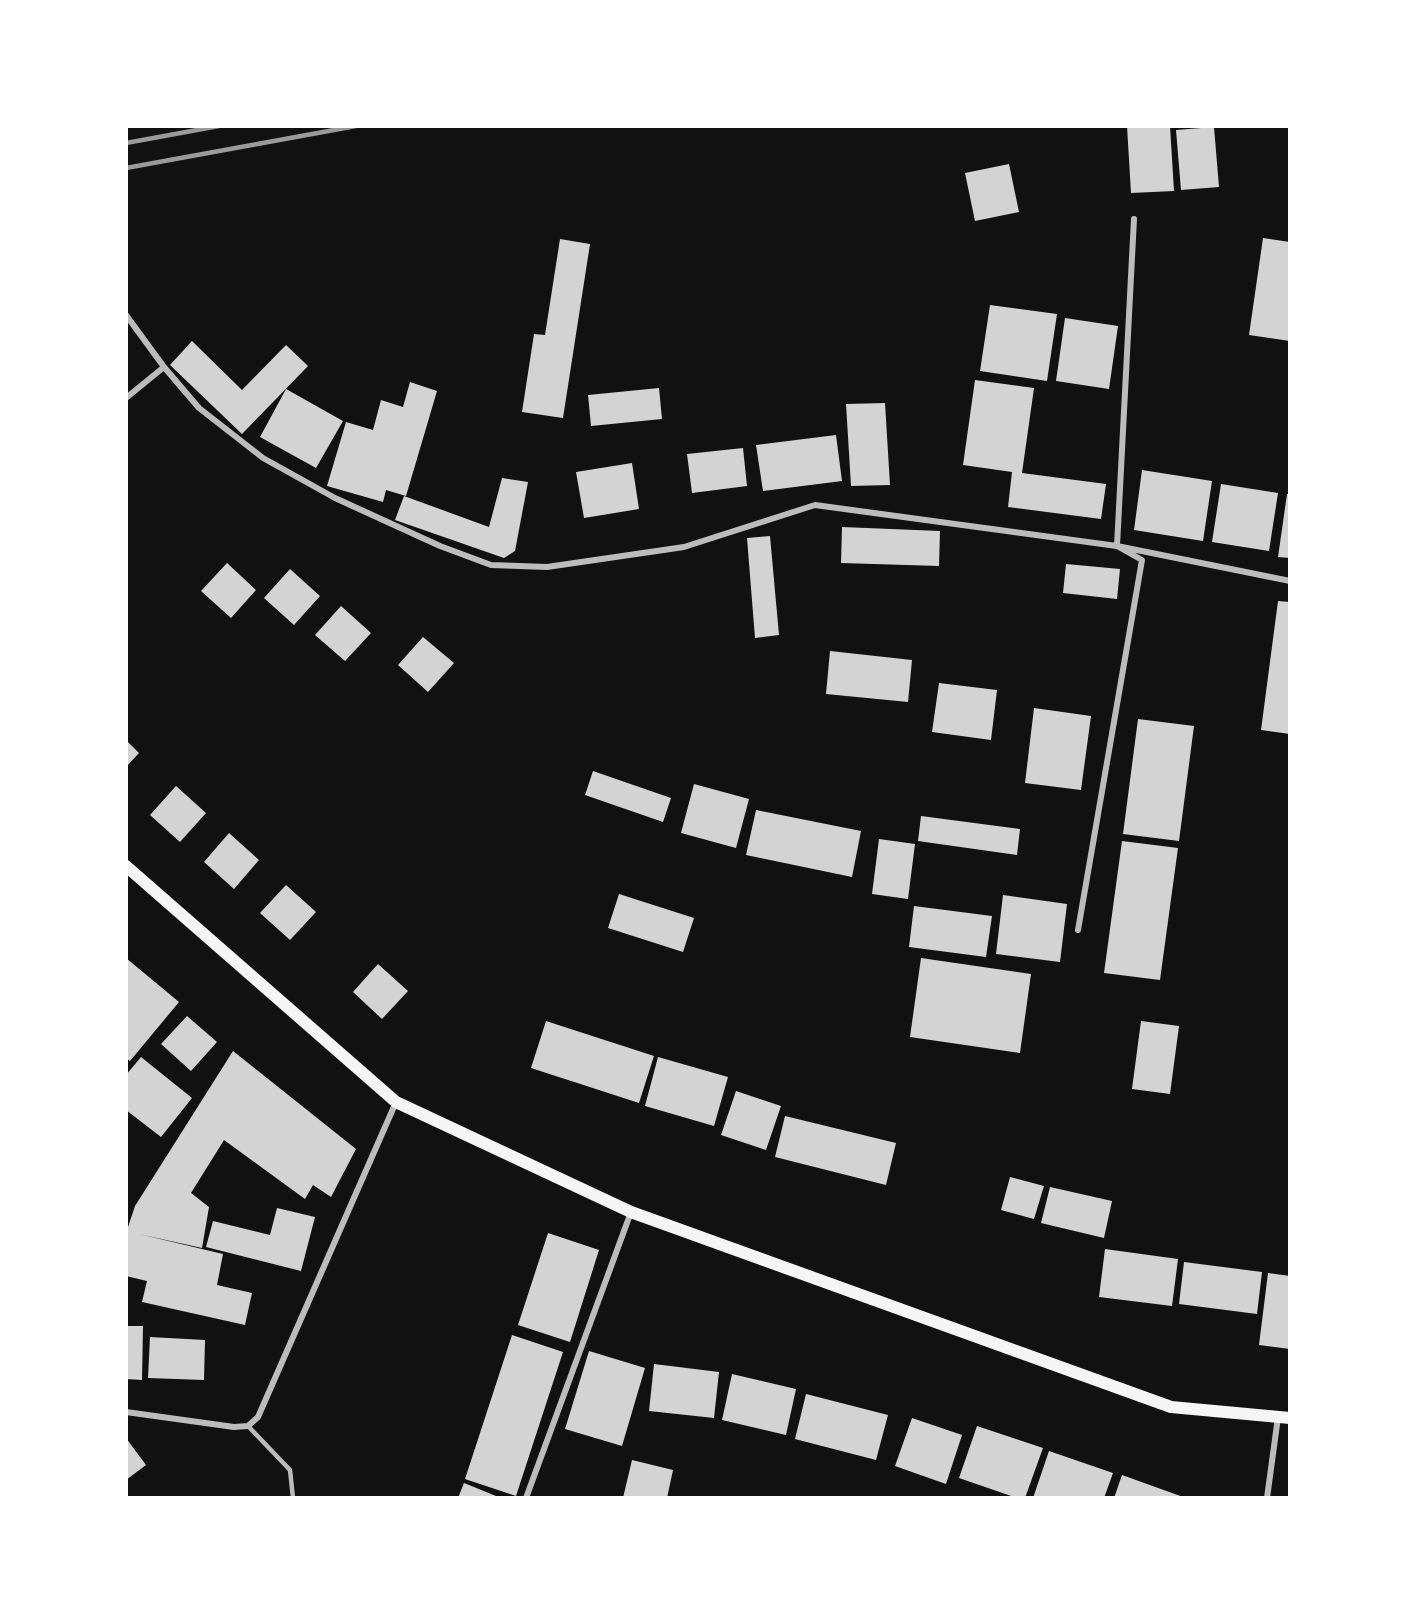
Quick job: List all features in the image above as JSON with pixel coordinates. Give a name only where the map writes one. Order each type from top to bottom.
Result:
[{"type":"main road","points":[[126,866],[396,1102],[631,1212],[1171,1407],[1284,1418]]},
{"type":"street","points":[[1117,546],[1134,219]]},
{"type":"street","points":[[126,315],[198,408],[263,458],[335,498],[440,546],[491,566],[547,567],[684,547],[815,505],[1117,546],[1290,581]]},
{"type":"street","points":[[126,398],[164,367]]},
{"type":"street","points":[[1078,930],[1142,560],[1117,546]]},
{"type":"street","points":[[126,1412],[234,1427],[248,1426],[258,1417],[396,1102]]},
{"type":"street","points":[[526,1498],[631,1212]]},
{"type":"street","points":[[1267,1498],[1284,1418]]},
{"type":"lane","points":[[248,1426],[290,1470],[293,1498]]},
{"type":"building","points":[[1127,126],[1170,126],[1174,191],[1131,193]]},
{"type":"building","points":[[1214,127],[1219,187],[1181,190],[1176,130]]},
{"type":"building","points":[[1009,164],[1019,212],[975,221],[965,173]]},
{"type":"building","points":[[1263,238],[1290,242],[1290,341],[1249,335]]},
{"type":"building","points":[[560,239],[590,244],[563,418],[522,412],[534,334],[545,335]]},
{"type":"building","points":[[990,305],[1057,314],[1047,381],[980,371]]},
{"type":"building","points":[[1065,318],[1118,326],[1109,389],[1056,381]]},
{"type":"building","points":[[192,341],[242,390],[286,345],[308,366],[242,434],[170,365]]},
{"type":"building","points":[[975,380],[1034,388],[1022,473],[1106,484],[1101,519],[1008,507],[1012,472],[963,465]]},
{"type":"building","points":[[410,382],[437,391],[406,496],[386,490],[383,502],[327,486],[346,422],[373,430],[381,400],[403,407]]},
{"type":"building","points":[[659,388],[662,419],[591,426],[588,395]]},
{"type":"building","points":[[286,389],[343,421],[316,468],[260,437]]},
{"type":"building","points":[[885,403],[890,485],[851,486],[846,404]]},
{"type":"building","points":[[836,435],[842,481],[763,491],[756,445]]},
{"type":"building","points":[[743,448],[747,486],[692,493],[687,454]]},
{"type":"building","points":[[632,463],[639,509],[584,518],[576,472]]},
{"type":"building","points":[[1142,470],[1212,481],[1203,541],[1134,530]]},
{"type":"building","points":[[502,478],[528,482],[515,551],[504,558],[395,520],[404,496],[489,527]]},
{"type":"building","points":[[1221,484],[1278,493],[1269,551],[1212,542]]},
{"type":"building","points":[[1287,494],[1290,494],[1290,558],[1278,557]]},
{"type":"building","points":[[842,527],[940,531],[939,566],[841,563]]},
{"type":"building","points":[[770,536],[779,635],[755,638],[747,538]]},
{"type":"building","points":[[227,563],[256,590],[231,618],[201,591]]},
{"type":"building","points":[[1066,564],[1120,569],[1117,599],[1063,593]]},
{"type":"building","points":[[290,569],[320,596],[294,625],[264,598]]},
{"type":"building","points":[[1278,601],[1290,602],[1290,734],[1261,730]]},
{"type":"building","points":[[341,606],[371,633],[345,661],[315,635]]},
{"type":"building","points":[[423,637],[454,663],[428,692],[398,665]]},
{"type":"building","points":[[830,651],[912,660],[908,702],[826,694]]},
{"type":"building","points":[[939,683],[997,690],[991,740],[932,732]]},
{"type":"building","points":[[1034,708],[1091,716],[1081,790],[1025,783]]},
{"type":"building","points":[[1138,719],[1194,726],[1179,841],[1123,834]]},
{"type":"building","points":[[126,740],[139,753],[126,767]]},
{"type":"building","points":[[593,771],[671,798],[663,822],[585,795]]},
{"type":"building","points":[[694,784],[749,799],[736,848],[681,833]]},
{"type":"building","points":[[176,786],[206,813],[180,842],[150,815]]},
{"type":"building","points":[[756,810],[861,831],[852,877],[746,855]]},
{"type":"building","points":[[921,816],[1020,829],[1017,855],[918,841]]},
{"type":"building","points":[[229,833],[259,860],[234,889],[204,862]]},
{"type":"building","points":[[879,839],[915,844],[908,899],[872,894]]},
{"type":"building","points":[[1122,841],[1178,848],[1160,980],[1104,973]]},
{"type":"building","points":[[286,885],[316,912],[290,940],[260,913]]},
{"type":"building","points":[[619,894],[694,918],[683,952],[608,928]]},
{"type":"building","points":[[1003,895],[1067,904],[1060,962],[996,954]]},
{"type":"building","points":[[914,906],[992,916],[986,957],[909,947]]},
{"type":"building","points":[[126,958],[179,1002],[130,1061],[126,1058]]},
{"type":"building","points":[[921,958],[1031,974],[1020,1053],[910,1037]]},
{"type":"building","points":[[378,964],[408,991],[382,1019],[353,992]]},
{"type":"building","points":[[187,1016],[217,1042],[191,1071],[161,1044]]},
{"type":"building","points":[[546,1021],[654,1056],[639,1103],[531,1068]]},
{"type":"building","points":[[1141,1021],[1179,1026],[1170,1094],[1132,1089]]},
{"type":"building","points":[[233,1051],[356,1149],[331,1197],[313,1185],[305,1199],[224,1140],[191,1193],[209,1207],[202,1248],[139,1234],[223,1254],[217,1285],[252,1293],[245,1325],[142,1302],[147,1281],[126,1276],[126,1233],[135,1206]]},
{"type":"building","points":[[141,1057],[192,1098],[161,1137],[126,1110],[126,1075]]},
{"type":"building","points":[[658,1057],[728,1077],[714,1126],[645,1106]]},
{"type":"building","points":[[736,1091],[781,1106],[766,1150],[721,1135]]},
{"type":"building","points":[[785,1116],[896,1143],[886,1185],[775,1157]]},
{"type":"building","points":[[1010,1177],[1044,1186],[1034,1219],[1001,1210]]},
{"type":"building","points":[[1050,1187],[1112,1201],[1104,1238],[1041,1223]]},
{"type":"building","points":[[277,1208],[315,1217],[301,1271],[206,1247],[213,1221],[270,1235]]},
{"type":"building","points":[[548,1233],[599,1250],[570,1342],[518,1325]]},
{"type":"building","points":[[1105,1249],[1178,1259],[1172,1306],[1099,1297]]},
{"type":"building","points":[[1184,1262],[1262,1272],[1257,1314],[1179,1304]]},
{"type":"building","points":[[1268,1273],[1290,1276],[1290,1349],[1259,1345]]},
{"type":"building","points":[[126,1326],[143,1326],[142,1380],[126,1379]]},
{"type":"building","points":[[512,1335],[563,1352],[516,1496],[465,1479]]},
{"type":"building","points":[[150,1337],[205,1340],[204,1380],[148,1378]]},
{"type":"building","points":[[589,1351],[645,1368],[622,1446],[565,1429]]},
{"type":"building","points":[[654,1364],[719,1372],[714,1418],[649,1411]]},
{"type":"building","points":[[732,1374],[796,1389],[786,1435],[722,1420]]},
{"type":"building","points":[[806,1394],[888,1415],[876,1460],[795,1439]]},
{"type":"building","points":[[912,1418],[962,1435],[946,1484],[895,1466]]},
{"type":"building","points":[[977,1426],[1043,1448],[1025,1498],[1017,1498],[959,1478]]},
{"type":"building","points":[[126,1438],[146,1465],[126,1480]]},
{"type":"building","points":[[1049,1451],[1113,1473],[1104,1498],[1033,1498]]},
{"type":"building","points":[[632,1460],[673,1470],[667,1498],[623,1498]]},
{"type":"building","points":[[1122,1475],[1186,1498],[1114,1498]]},
{"type":"building","points":[[464,1483],[501,1498],[458,1498]]},
{"type":"railway","points":[[126,143],[219,126]]},
{"type":"railway","points":[[126,168],[356,126]]}]
